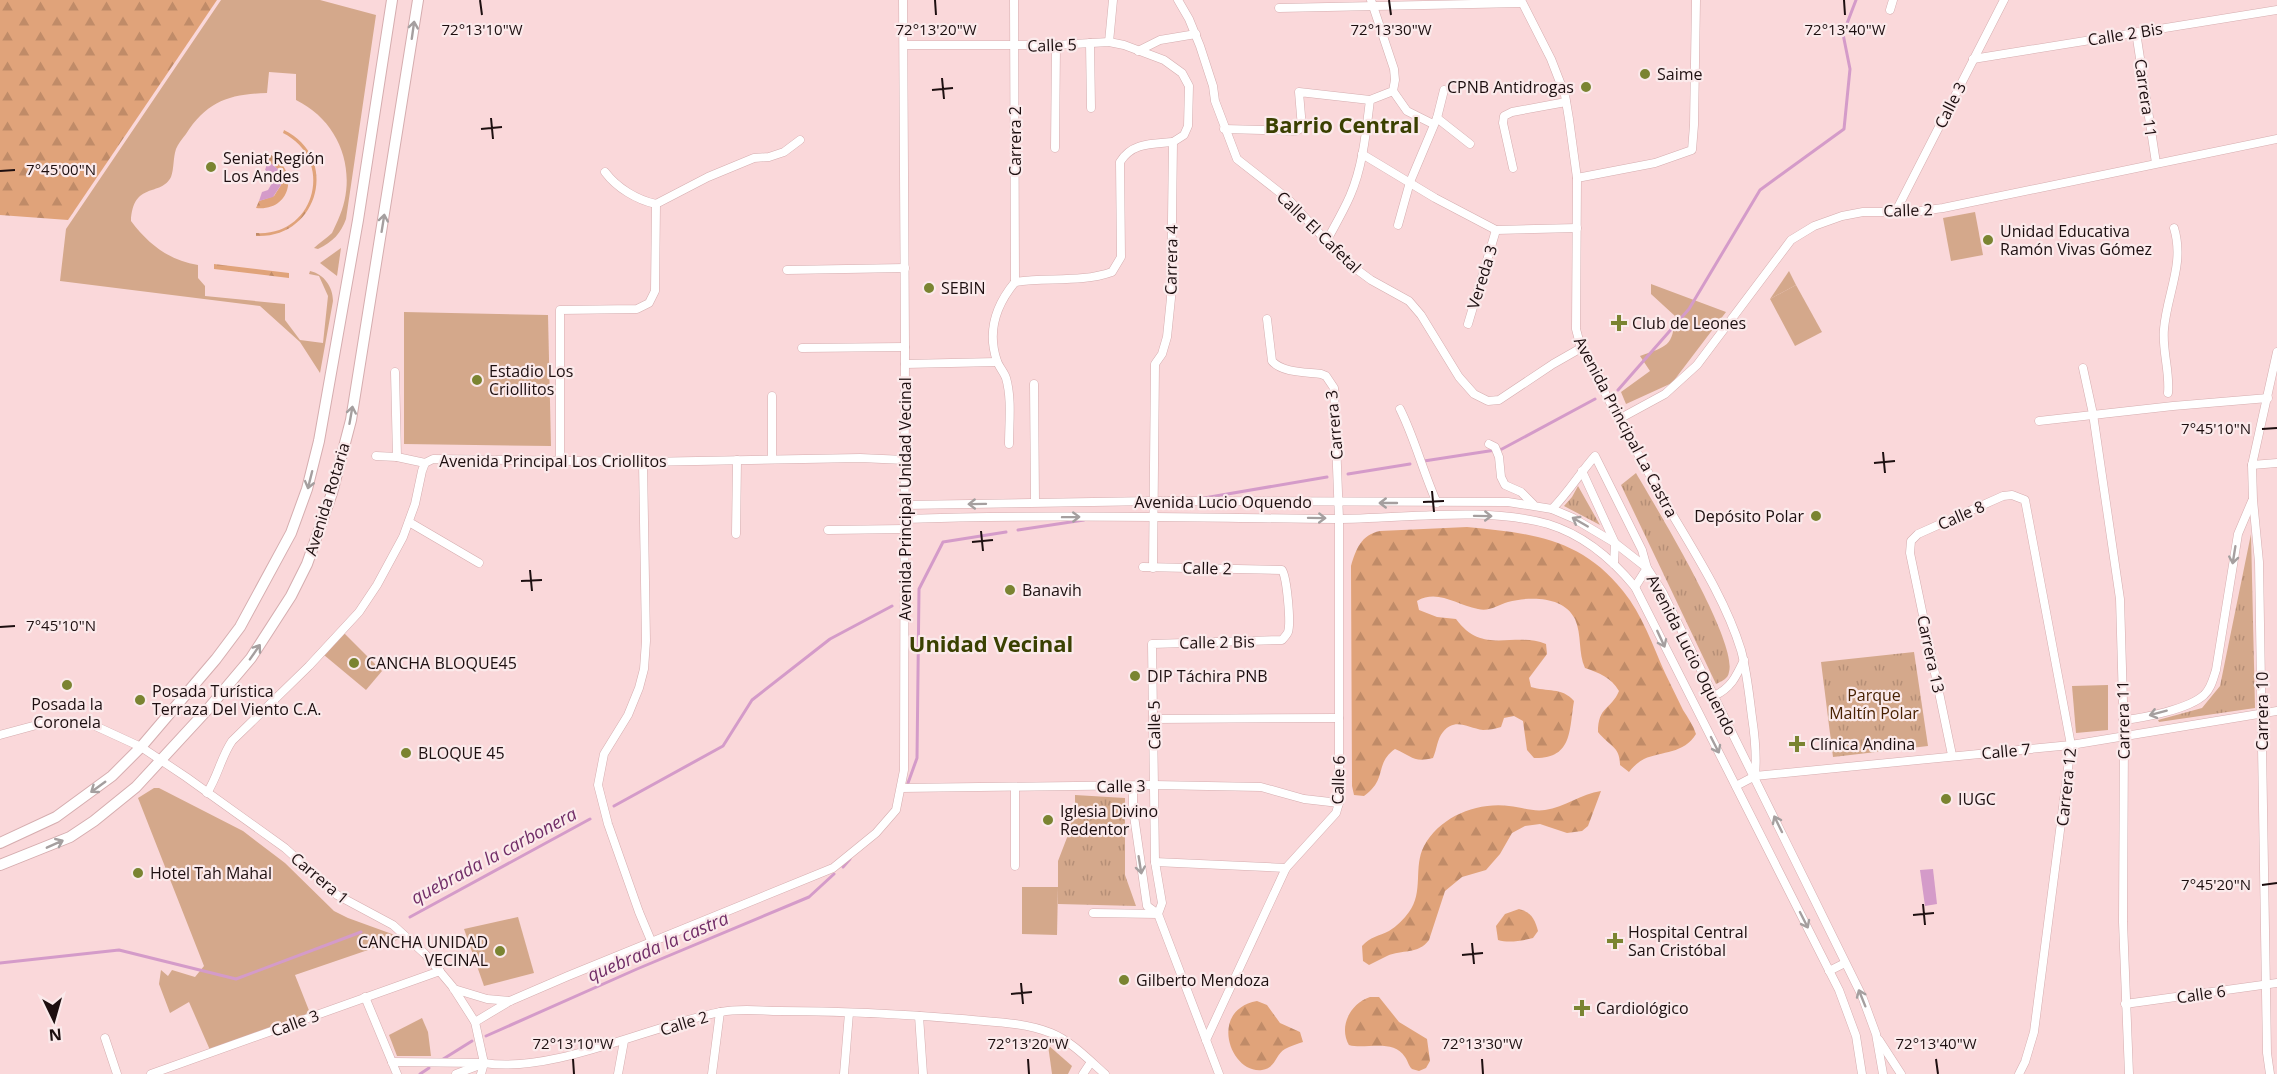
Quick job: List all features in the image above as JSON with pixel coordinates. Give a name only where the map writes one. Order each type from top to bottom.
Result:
[{"type":"main road","name":"Avenida Rotaria","points":[[0,843],[56,817],[112,776],[141,747],[216,659],[240,627],[282,551],[308,489],[327,398],[358,220],[392,0]]},
{"type":"main road","name":"Avenida Rotaria","points":[[0,865],[50,846],[78,832],[136,787],[163,761],[261,643],[291,596],[307,564],[323,520],[351,420],[418,0]]},
{"type":"street","name":"Avenida Principal Unidad Vecinal","points":[[475,1022],[510,1001],[833,868],[876,833],[896,810],[904,770],[903,0]]},
{"type":"street","name":"Carrera 2","points":[[1014,0],[1014,282]]},
{"type":"street","points":[[1109,42],[1113,0]]},
{"type":"street","name":"Calle El Cafetal","points":[[1178,0],[1196,34],[1209,70],[1215,101],[1236,159],[1288,199],[1326,242],[1356,270],[1409,301],[1421,315],[1459,377],[1474,394],[1488,401],[1499,400],[1581,348]]},
{"type":"street","points":[[1576,178],[1655,163],[1692,150],[1696,0]]},
{"type":"street","points":[[1890,10],[1893,0]]},
{"type":"street","name":"Calle 3","points":[[1896,211],[2004,0]]},
{"type":"street","points":[[1279,8],[1306,4],[1517,1]]},
{"type":"street","name":"Avenida Principal La Castra","points":[[1517,1],[1551,59],[1566,102],[1576,178],[1575,313],[1581,348],[1723,605],[1744,660],[1756,740],[1755,776]]},
{"type":"street","points":[[1372,3],[1394,69],[1393,92],[1407,111],[1435,121],[1470,144]]},
{"type":"street","name":"Calle 2 Bis","points":[[1973,58],[2277,10]]},
{"type":"street","name":"Carrera 11","points":[[2136,32],[2156,163]]},
{"type":"street","points":[[1138,51],[1160,40],[1196,34]]},
{"type":"street","name":"Calle 5","points":[[904,45],[1014,46],[1109,42],[1138,51]]},
{"type":"street","points":[[1090,43],[1091,108]]},
{"type":"street","points":[[1055,148],[1056,45]]},
{"type":"street","points":[[1009,444],[1006,377],[997,362],[992,332],[999,304],[1014,282],[1066,280],[1112,272],[1121,257],[1120,162],[1132,147],[1173,142],[1184,135],[1188,126],[1189,86],[1182,73],[1164,60],[1138,51]]},
{"type":"street","points":[[1398,225],[1410,182],[1435,121],[1444,90]]},
{"type":"street","points":[[1224,129],[1296,131],[1302,128],[1299,92],[1370,100],[1393,92]]},
{"type":"street","points":[[1326,242],[1350,195],[1362,154],[1370,100]]},
{"type":"street","points":[[1513,168],[1503,123],[1504,116],[1512,112],[1566,102]]},
{"type":"street","name":"Calle 2","points":[[1619,419],[1665,394],[1697,364],[1791,240],[1814,226],[1842,216],[1863,212],[1913,212],[1943,208],[2277,139]]},
{"type":"street","points":[[605,172],[622,189],[646,202],[656,204],[708,177],[754,158],[769,157],[784,152],[800,140]]},
{"type":"street","name":"Carrera 4","points":[[1154,501],[1155,364],[1167,337],[1171,298],[1173,142]]},
{"type":"street","points":[[1362,154],[1496,230],[1577,228]]},
{"type":"street","points":[[560,460],[560,310],[638,309],[648,303],[655,291],[656,204]]},
{"type":"street","points":[[2168,393],[2169,381],[2164,338],[2170,296],[2179,261],[2179,243],[2174,228]]},
{"type":"street","name":"Vereda 3","points":[[1468,324],[1496,230]]},
{"type":"street","points":[[787,270],[905,268]]},
{"type":"street","name":"Carrera 3","points":[[1267,319],[1272,361],[1275,365],[1326,376],[1334,388],[1338,502]]},
{"type":"street","points":[[801,348],[905,347]]},
{"type":"street","name":"Carrera 10","points":[[2270,1074],[2267,1053],[2259,562],[2252,465],[2277,352]]},
{"type":"street","points":[[905,364],[997,362]]},
{"type":"street","name":"Carrera 11","points":[[2083,368],[2093,414],[2120,599],[2124,737],[2123,922],[2129,1074]]},
{"type":"street","points":[[395,372],[397,457]]},
{"type":"street","points":[[1034,384],[1035,502]]},
{"type":"street","points":[[772,396],[772,459]]},
{"type":"street","points":[[2039,421],[2268,398]]},
{"type":"street","points":[[1400,409],[1408,425],[1424,475],[1437,503]]},
{"type":"street","points":[[1489,444],[1495,447],[1499,457],[1501,477],[1505,485],[1521,492],[1534,505]]},
{"type":"street","points":[[376,456],[397,457],[426,463]]},
{"type":"street","points":[[1551,509],[1563,499],[1595,456],[1642,550],[1647,568],[1635,587]]},
{"type":"street","name":"Avenida Principal Los Criollitos","points":[[207,793],[215,780],[224,753],[232,741],[309,666],[359,612],[377,585],[409,522],[426,463],[433,459],[643,462],[772,459],[904,460]]},
{"type":"street","points":[[735,534],[737,460]]},
{"type":"street","points":[[643,462],[646,642],[644,669],[628,715],[604,754],[598,785],[608,824],[652,943]]},
{"type":"street","points":[[2252,465],[2277,462]]},
{"type":"street","points":[[1582,471],[1615,543],[1614,564]]},
{"type":"street","name":"Calle 8","points":[[1910,553],[1911,541],[1918,534],[2003,496],[2012,495],[2025,500]]},
{"type":"street","name":"Carrera 12","points":[[2019,1074],[2034,1032],[2071,745],[2025,500]]},
{"type":"street","points":[[2123,720],[2194,702],[2204,696],[2211,686],[2216,670],[2238,534],[2253,500]]},
{"type":"street","points":[[1153,568],[1154,501]]},
{"type":"street","name":"Avenida Lucio Oquendo","points":[[905,505],[1154,501],[1508,502],[1551,509],[1573,518],[1615,543],[1647,568],[1664,594],[1862,996],[1876,1034],[1883,1074]]},
{"type":"street","points":[[1338,502],[1338,519]]},
{"type":"street","name":"Avenida Lucio Oquendo","points":[[905,519],[1153,516],[1338,519],[1468,516],[1527,519],[1550,525],[1591,544],[1635,587],[1829,971],[1856,1036],[1862,1074]]},
{"type":"street","name":"Calle 6","points":[[1206,1040],[1286,868],[1336,813],[1339,803],[1338,519]]},
{"type":"street","points":[[409,522],[479,563]]},
{"type":"street","points":[[828,530],[905,529]]},
{"type":"street","name":"Carrera 13","points":[[1910,553],[1952,755]]},
{"type":"street","name":"Calle 2","points":[[1143,567],[1282,570],[1286,576],[1288,633],[1282,640]]},
{"type":"street","name":"Calle 2 Bis","points":[[1152,644],[1282,640]]},
{"type":"street","name":"Calle 5","points":[[1152,644],[1155,862],[1162,903],[1158,914]]},
{"type":"street","points":[[1714,696],[1724,691],[1733,682],[1744,660]]},
{"type":"street","name":"Calle 7","points":[[1736,786],[1755,776],[2071,745],[2277,711]]},
{"type":"street","points":[[1154,719],[1339,717]]},
{"type":"street","name":"Carrera 1","points":[[0,735],[44,723],[90,724],[141,747],[163,761],[285,848],[337,895],[393,925],[416,946],[454,989],[475,1022],[484,1063]]},
{"type":"street","name":"Calle 3","points":[[901,788],[1154,785],[1261,787],[1304,800],[1339,803]]},
{"type":"street","name":"Calle 5","points":[[1132,786],[1133,809],[1147,906],[1158,914],[1219,1074]]},
{"type":"street","points":[[1015,787],[1015,866]]},
{"type":"street","points":[[1155,862],[1286,868]]},
{"type":"street","points":[[1093,913],[1158,914]]},
{"type":"street","points":[[1829,971],[1845,963]]},
{"type":"street","name":"Calle 3","points":[[151,1074],[440,971]]},
{"type":"street","name":"Calle 6","points":[[2125,1004],[2277,983]]},
{"type":"street","points":[[454,989],[487,999],[510,1001]]},
{"type":"street","points":[[365,997],[397,1074]]},
{"type":"street","points":[[712,1074],[720,1012]]},
{"type":"street","name":"Calle 2","points":[[456,1074],[484,1063],[499,1067],[523,1067],[562,1059],[720,1012],[849,1013],[1023,1024],[1052,1034],[1105,1074]]},
{"type":"street","points":[[844,1074],[849,1013]]},
{"type":"street","points":[[918,1016],[923,1074]]},
{"type":"street","points":[[1876,1034],[1901,1074]]},
{"type":"street","points":[[105,1038],[117,1074]]},
{"type":"street","points":[[618,1074],[624,1041]]},
{"type":"street","points":[[392,1062],[484,1063],[481,1074]]},
{"type":"street","points":[[1083,1074],[1091,1062]]},
{"type":"green space","points":[[0,0],[217,0],[68,220],[0,215]]},
{"type":"green space","points":[[221,0],[320,0],[376,15],[346,219],[342,229],[332,240],[318,249],[314,248],[332,233],[338,220],[347,185],[346,168],[335,136],[312,110],[296,100],[296,74],[269,72],[267,93],[231,98],[220,102],[202,114],[177,147],[171,177],[161,187],[142,195],[133,208],[131,221],[152,244],[169,255],[198,265],[198,278],[205,286],[205,296],[285,304],[285,320],[300,340],[323,343],[328,296],[319,276],[309,274],[310,271],[320,275],[327,282],[333,301],[320,373],[300,342],[260,306],[60,281],[66,229]]},
{"type":"green space","points":[[284,130],[302,143],[312,159],[317,177],[315,195],[307,211],[295,225],[277,233],[256,236],[256,233],[276,231],[293,223],[304,210],[312,195],[313,178],[309,161],[299,145],[283,133]]},
{"type":"green space","points":[[271,155],[286,171],[288,189],[277,204],[268,208],[256,208],[259,201],[274,196],[281,185],[279,170],[268,161]]},
{"type":"green space","points":[[1975,212],[1983,255],[1951,261],[1943,218]]},
{"type":"green space","points":[[341,248],[337,276],[320,263]]},
{"type":"green space","points":[[214,264],[289,273],[289,278],[214,269]]},
{"type":"green space","points":[[1789,271],[1796,285],[1770,299]]},
{"type":"green space","points":[[1651,284],[1726,312],[1672,383],[1626,404],[1621,392],[1650,371],[1640,356],[1667,344],[1674,326],[1675,316],[1651,294]]},
{"type":"green space","points":[[1796,285],[1822,332],[1795,346],[1770,299]]},
{"type":"green space","name":"Estadio Los Criollitos","points":[[404,312],[548,315],[551,446],[404,444]]},
{"type":"green space","points":[[1636,473],[1693,573],[1721,632],[1728,656],[1729,672],[1726,678],[1716,684],[1621,485]]},
{"type":"green space","points":[[1578,486],[1600,525],[1564,506]]},
{"type":"green space","points":[[1467,527],[1512,532],[1553,541],[1590,559],[1607,573],[1630,600],[1641,620],[1695,731],[1696,734],[1691,740],[1679,749],[1644,759],[1629,772],[1620,765],[1616,750],[1598,732],[1600,717],[1619,691],[1608,679],[1585,668],[1575,619],[1563,606],[1546,600],[1526,599],[1482,610],[1440,597],[1425,598],[1417,601],[1419,610],[1437,617],[1456,619],[1466,630],[1477,637],[1488,640],[1522,640],[1546,644],[1547,654],[1529,678],[1531,687],[1559,692],[1574,701],[1567,741],[1556,754],[1534,758],[1527,750],[1523,721],[1514,716],[1504,718],[1501,727],[1492,729],[1483,730],[1452,725],[1441,735],[1433,758],[1417,759],[1395,749],[1385,760],[1379,778],[1371,790],[1364,796],[1354,795],[1352,786],[1351,566],[1355,554],[1364,539],[1380,531]]},
{"type":"green space","points":[[2251,534],[2255,708],[2159,722],[2158,720],[2202,708],[2220,686]]},
{"type":"green space","name":"CANCHA BLOQUE45","points":[[342,631],[382,671],[366,690],[324,655]]},
{"type":"green space","name":"Parque Maltín Polar","points":[[1914,652],[1928,746],[1833,757],[1821,662]]},
{"type":"green space","points":[[2108,685],[2108,730],[2076,733],[2072,686]]},
{"type":"green space","points":[[154,788],[159,788],[243,831],[285,863],[334,911],[403,938],[295,975],[310,1013],[210,1050],[189,1002],[170,1013],[159,984],[161,970],[168,976],[172,970],[195,977],[204,966],[138,798]]},
{"type":"green space","points":[[1601,791],[1588,826],[1582,831],[1567,833],[1540,824],[1525,826],[1512,833],[1500,854],[1486,870],[1462,877],[1445,891],[1429,940],[1425,945],[1415,950],[1387,956],[1369,965],[1363,961],[1362,946],[1392,929],[1414,904],[1421,854],[1424,846],[1439,827],[1460,814],[1484,806],[1497,805],[1545,810]]},
{"type":"green space","points":[[1075,795],[1125,798],[1125,875],[1136,906],[1058,904],[1058,861],[1068,835]]},
{"type":"green space","points":[[1022,887],[1058,887],[1057,935],[1022,934]]},
{"type":"green space","points":[[1519,909],[1532,917],[1538,931],[1533,938],[1529,939],[1498,940],[1496,926],[1505,914]]},
{"type":"green space","name":"CANCHA UNIDAD VECINAL","points":[[518,917],[534,973],[484,986],[464,929]]},
{"type":"green space","points":[[1370,997],[1379,997],[1399,1022],[1427,1039],[1430,1061],[1426,1068],[1419,1071],[1412,1069],[1400,1051],[1393,1048],[1349,1045],[1345,1030],[1348,1016],[1357,1004]]},
{"type":"green space","points":[[1257,1001],[1267,1005],[1280,1023],[1300,1032],[1303,1042],[1285,1049],[1270,1067],[1262,1070],[1251,1069],[1241,1062],[1233,1052],[1229,1040],[1229,1028],[1233,1016],[1242,1007]]},
{"type":"green space","points":[[422,1018],[428,1032],[431,1056],[397,1056],[389,1035]]},
{"type":"green space","points":[[1048,1045],[1072,1066],[1068,1074],[1052,1074]]},
{"type":"shaded area","points":[[268,161],[279,170],[281,185],[273,197],[259,201],[262,192],[268,190],[272,183],[271,174],[265,170]]},
{"type":"shaded area","points":[[1933,869],[1937,904],[1925,906],[1920,870]]},
{"type":"waterway","name":"quebrada la carbonera","points":[[1618,390],[1689,309],[1760,190],[1844,129],[1850,69],[1843,34],[1856,0]]},
{"type":"waterway","name":"quebrada la carbonera","points":[[1424,461],[1502,449],[1595,399]]},
{"type":"waterway","name":"quebrada la carbonera","points":[[1348,474],[1410,464]]},
{"type":"waterway","name":"quebrada la carbonera","points":[[1204,498],[1327,477]]},
{"type":"waterway","name":"quebrada la carbonera","points":[[1018,530],[1084,520]]},
{"type":"waterway","name":"quebrada la castra","points":[[908,783],[917,758],[919,589],[943,542],[1006,532]]},
{"type":"waterway","name":"quebrada la carbonera","points":[[614,806],[723,746],[752,700],[830,639],[892,606]]},
{"type":"waterway","name":"quebrada la carbonera","points":[[410,917],[590,819]]},
{"type":"waterway","name":"quebrada la castra","points":[[843,867],[850,859]]},
{"type":"waterway","name":"quebrada la castra","points":[[486,1036],[637,969],[809,897],[834,874]]},
{"type":"waterway","name":"quebrada la carbonera","points":[[0,963],[119,950],[236,979],[361,932]]},
{"type":"waterway","name":"quebrada la castra","points":[[440,1061],[472,1041]]},
{"type":"waterway","name":"quebrada la castra","points":[[420,1074],[429,1068]]},
{"type":"place","name":"Saime","points":[[1645,74]]},
{"type":"place","name":"CPNB Antidrogas","points":[[1586,87]]},
{"type":"place","name":"Seniat Región Los Andes","points":[[211,167]]},
{"type":"place","name":"Unidad Educativa Ramón Vivas Gómez","points":[[1988,240]]},
{"type":"place","name":"SEBIN","points":[[929,288]]},
{"type":"place","name":"Club de Leones","points":[[1619,323]]},
{"type":"place","name":"Estadio Los Criollitos","points":[[477,380]]},
{"type":"place","name":"Depósito Polar","points":[[1816,516]]},
{"type":"place","name":"Banavih","points":[[1010,590]]},
{"type":"place","name":"CANCHA BLOQUE45","points":[[354,663]]},
{"type":"place","name":"DIP Táchira PNB","points":[[1135,676]]},
{"type":"place","name":"Posada la Coronela","points":[[67,685]]},
{"type":"place","name":"Posada Turística Terraza Del Viento C.A.","points":[[140,700]]},
{"type":"place","name":"Clínica Andina","points":[[1797,744]]},
{"type":"place","name":"BLOQUE 45","points":[[406,753]]},
{"type":"place","name":"IUGC","points":[[1946,799]]},
{"type":"place","name":"Iglesia Divino Redentor","points":[[1048,820]]},
{"type":"place","name":"Hotel Tah Mahal","points":[[138,873]]},
{"type":"place","name":"Hospital Central San Cristóbal","points":[[1615,941]]},
{"type":"place","name":"CANCHA UNIDAD VECINAL","points":[[500,951]]},
{"type":"place","name":"Gilberto Mendoza","points":[[1124,980]]},
{"type":"place","name":"Cardiológico","points":[[1582,1008]]},
{"type":"district","name":"Barrio Central","points":[[1342,125]]},
{"type":"district","name":"Unidad Vecinal","points":[[991,644]]}]
